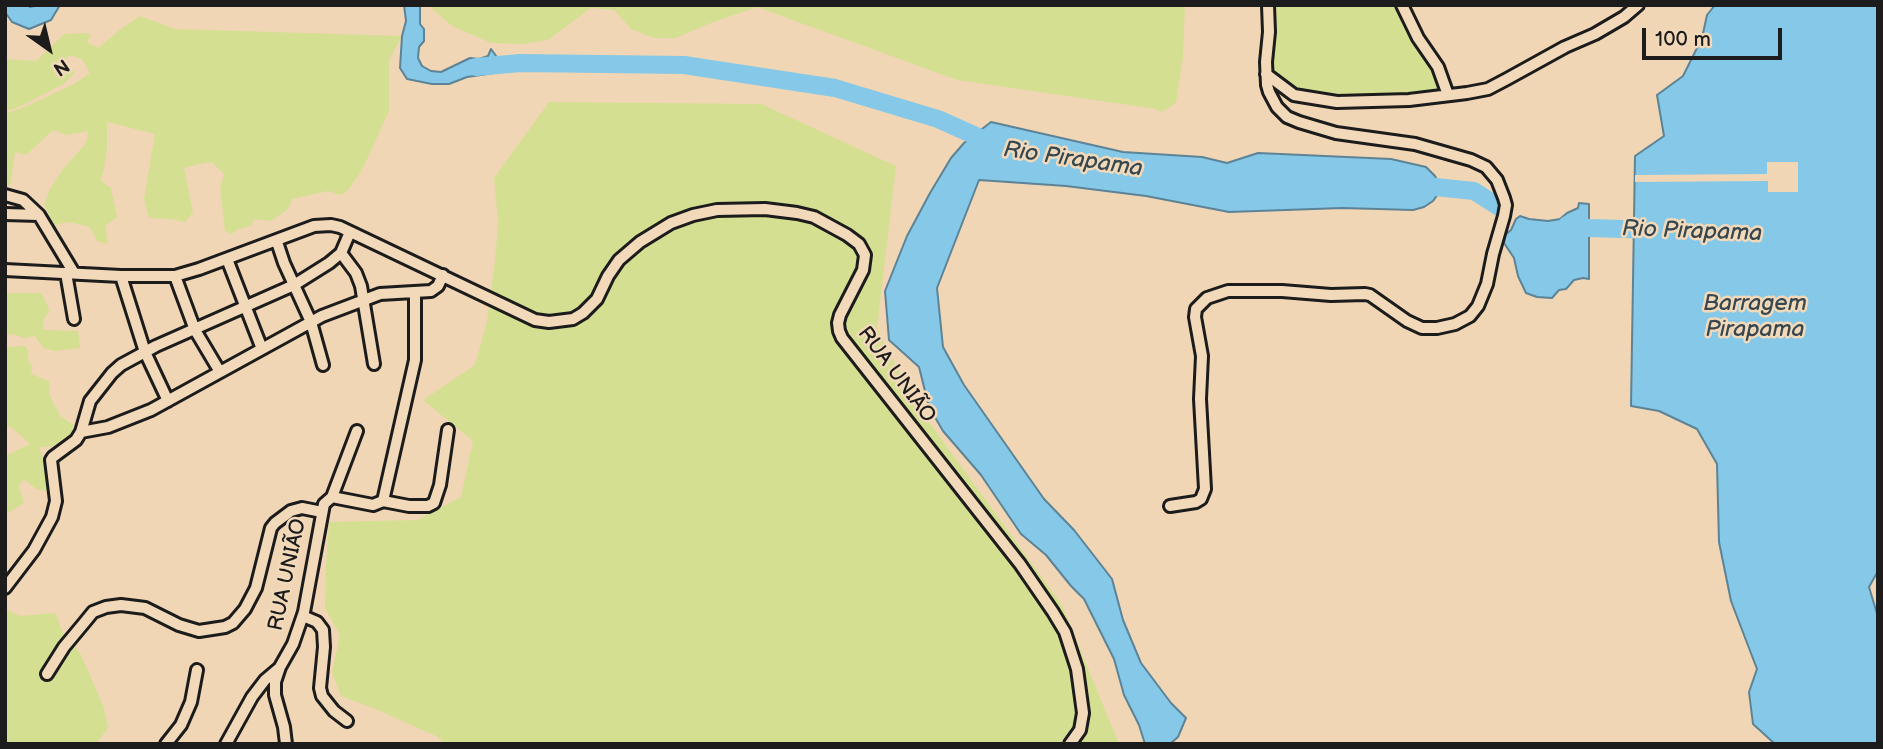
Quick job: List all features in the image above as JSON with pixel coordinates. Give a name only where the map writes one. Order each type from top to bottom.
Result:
[{"type":"street","points":[[1170,506],[1196,502],[1201,499],[1205,489],[1200,399],[1202,356],[1195,317],[1196,309],[1207,298],[1228,291],[1370,295],[1407,321],[1422,328],[1455,324],[1470,316],[1478,306],[1487,284],[1504,216],[1506,205],[1501,187],[1486,167],[1471,160],[1415,144],[1336,133],[1287,117],[1269,92],[1266,74],[1268,5]]},
{"type":"street","points":[[1402,5],[1418,38],[1438,67],[1448,95]]},
{"type":"street","points":[[1266,74],[1294,94],[1337,102],[1380,102],[1488,89],[1565,47],[1595,34],[1624,17],[1638,5]]},
{"type":"street","points":[[5,195],[23,200],[39,215],[70,273],[74,319]]},
{"type":"street","name":"RUA UNIÃO","points":[[443,275],[535,320],[549,323],[573,319],[583,313],[597,299],[613,267],[627,251],[662,229],[693,215],[717,210],[765,209],[789,212],[814,217],[847,235],[863,250],[865,259],[863,270],[840,315],[839,331],[852,352],[1012,553],[1054,612],[1070,643],[1082,704],[1080,730],[1070,744]]},
{"type":"street","points":[[5,214],[39,215]]},
{"type":"street","points":[[5,270],[175,276],[325,224],[340,227],[443,275],[435,289],[388,292],[364,299],[311,322],[151,410],[124,421],[81,432]]},
{"type":"street","points":[[5,588],[34,551],[54,511],[56,501],[51,460],[76,440],[90,401],[104,381],[121,365],[145,352],[294,285],[341,253],[350,232]]},
{"type":"street","points":[[277,242],[311,322],[323,365]]},
{"type":"street","points":[[341,253],[356,274],[364,299],[374,364]]},
{"type":"street","points":[[227,259],[262,349]]},
{"type":"street","points":[[121,276],[145,352],[168,401]]},
{"type":"street","points":[[175,276],[195,330],[220,372]]},
{"type":"street","points":[[383,501],[415,360],[415,292]]},
{"type":"street","points":[[332,496],[373,505],[383,501],[409,506],[428,506],[434,503],[440,485],[448,430]]},
{"type":"street","name":"RUA UNIÃO","points":[[286,744],[275,695],[275,682],[303,616],[324,504],[332,496],[357,431]]},
{"type":"street","points":[[47,674],[93,612],[106,607],[121,605],[145,608],[179,625],[199,631],[225,627],[245,609],[256,588],[271,528],[275,523],[302,508],[322,512]]},
{"type":"street","points":[[303,616],[317,622],[323,630],[321,696],[347,721]]},
{"type":"street","points":[[226,744],[252,697],[280,667]]},
{"type":"street","points":[[166,744],[181,726],[191,702],[197,670]]},
{"type":"green space","points":[[428,5],[1185,5],[1183,56],[1176,103],[1162,112],[957,80],[757,7],[676,38],[654,38],[631,29],[614,10],[591,8],[548,40],[523,44],[491,43],[452,26]]},
{"type":"green space","points":[[1270,5],[1400,5],[1447,94],[1357,100],[1294,93],[1267,85]]},
{"type":"green space","points":[[140,16],[175,29],[402,36],[389,60],[389,111],[362,170],[348,190],[341,195],[328,191],[292,199],[288,209],[271,221],[254,219],[251,226],[238,229],[232,234],[225,231],[220,188],[224,174],[212,162],[204,163],[184,168],[193,212],[185,222],[149,218],[144,199],[155,134],[107,122],[107,148],[101,181],[111,188],[117,217],[105,226],[108,244],[97,241],[90,227],[69,222],[54,225],[44,205],[50,189],[63,169],[86,143],[88,131],[66,135],[53,130],[26,155],[15,152],[10,186],[5,184],[5,114],[74,84],[90,73],[82,59],[69,55],[63,65],[75,72],[64,84],[17,108],[5,111],[5,59],[36,61],[64,34],[91,35],[87,42],[98,48]]},
{"type":"green space","points":[[549,102],[761,104],[896,166],[877,328],[913,400],[1062,605],[1119,744],[444,744],[438,737],[341,696],[332,672],[340,635],[325,608],[329,522],[417,520],[461,497],[473,441],[423,400],[475,365],[487,321],[495,260],[498,223],[494,178]]},
{"type":"green space","points":[[5,293],[41,293],[49,312],[44,318],[43,330],[78,331],[80,348],[55,351],[43,348],[35,336],[24,338],[13,334],[5,335]]},
{"type":"green space","points":[[25,346],[29,351],[27,358],[32,367],[31,374],[49,381],[49,394],[60,416],[74,425],[72,433],[51,447],[39,447],[47,470],[47,491],[36,489],[24,479],[19,486],[24,503],[5,515],[5,456],[30,444],[12,428],[5,426],[5,349]]},
{"type":"green space","points":[[5,609],[20,616],[55,613],[63,633],[80,653],[103,705],[108,728],[96,744],[5,744]]},
{"type":"water","points":[[5,5],[60,5],[51,20],[29,29],[12,22],[5,12]]},
{"type":"water","points":[[404,5],[420,5],[424,41],[419,47],[418,58],[422,66],[441,72],[470,58],[488,56],[491,49],[499,60],[501,72],[467,77],[449,84],[407,79],[400,68],[406,21]]},
{"type":"water","name":"Barragem Pirapama","points":[[1715,5],[1878,5],[1878,571],[1869,587],[1878,617],[1878,744],[1775,744],[1753,724],[1749,692],[1757,669],[1731,601],[1719,542],[1717,464],[1697,429],[1659,411],[1631,406],[1635,156],[1664,136],[1657,95],[1683,76],[1702,38],[1707,15]]},
{"type":"water","points":[[991,122],[1123,152],[1202,157],[1227,163],[1258,153],[1391,159],[1426,167],[1438,182],[1438,194],[1433,201],[1413,210],[1342,208],[1229,212],[1146,196],[1066,186],[979,180],[937,288],[943,347],[964,385],[1044,499],[1074,530],[1112,579],[1123,620],[1141,663],[1171,703],[1186,718],[1178,737],[1170,744],[1145,744],[1124,695],[1114,659],[1084,599],[1046,555],[1021,534],[981,475],[943,431],[929,407],[919,367],[889,340],[885,291],[907,236],[951,158],[964,143]]},
{"type":"water","points":[[1579,203],[1589,204],[1589,279],[1574,280],[1552,298],[1526,293],[1514,258],[1504,243],[1505,235],[1520,216],[1548,221],[1560,219],[1578,208]]},
{"type":"pier","points":[[1767,162],[1798,162],[1798,192],[1768,192],[1768,181],[1635,182],[1635,175],[1767,174]]},
{"type":"waterway","points":[[476,67],[520,63],[684,65],[835,88],[938,119],[996,145]]},
{"type":"waterway","name":"Rio Pirapama","points":[[1416,185],[1474,191],[1502,209]]},
{"type":"waterway","name":"Rio Pirapama","points":[[1567,225],[1657,230]]}]
